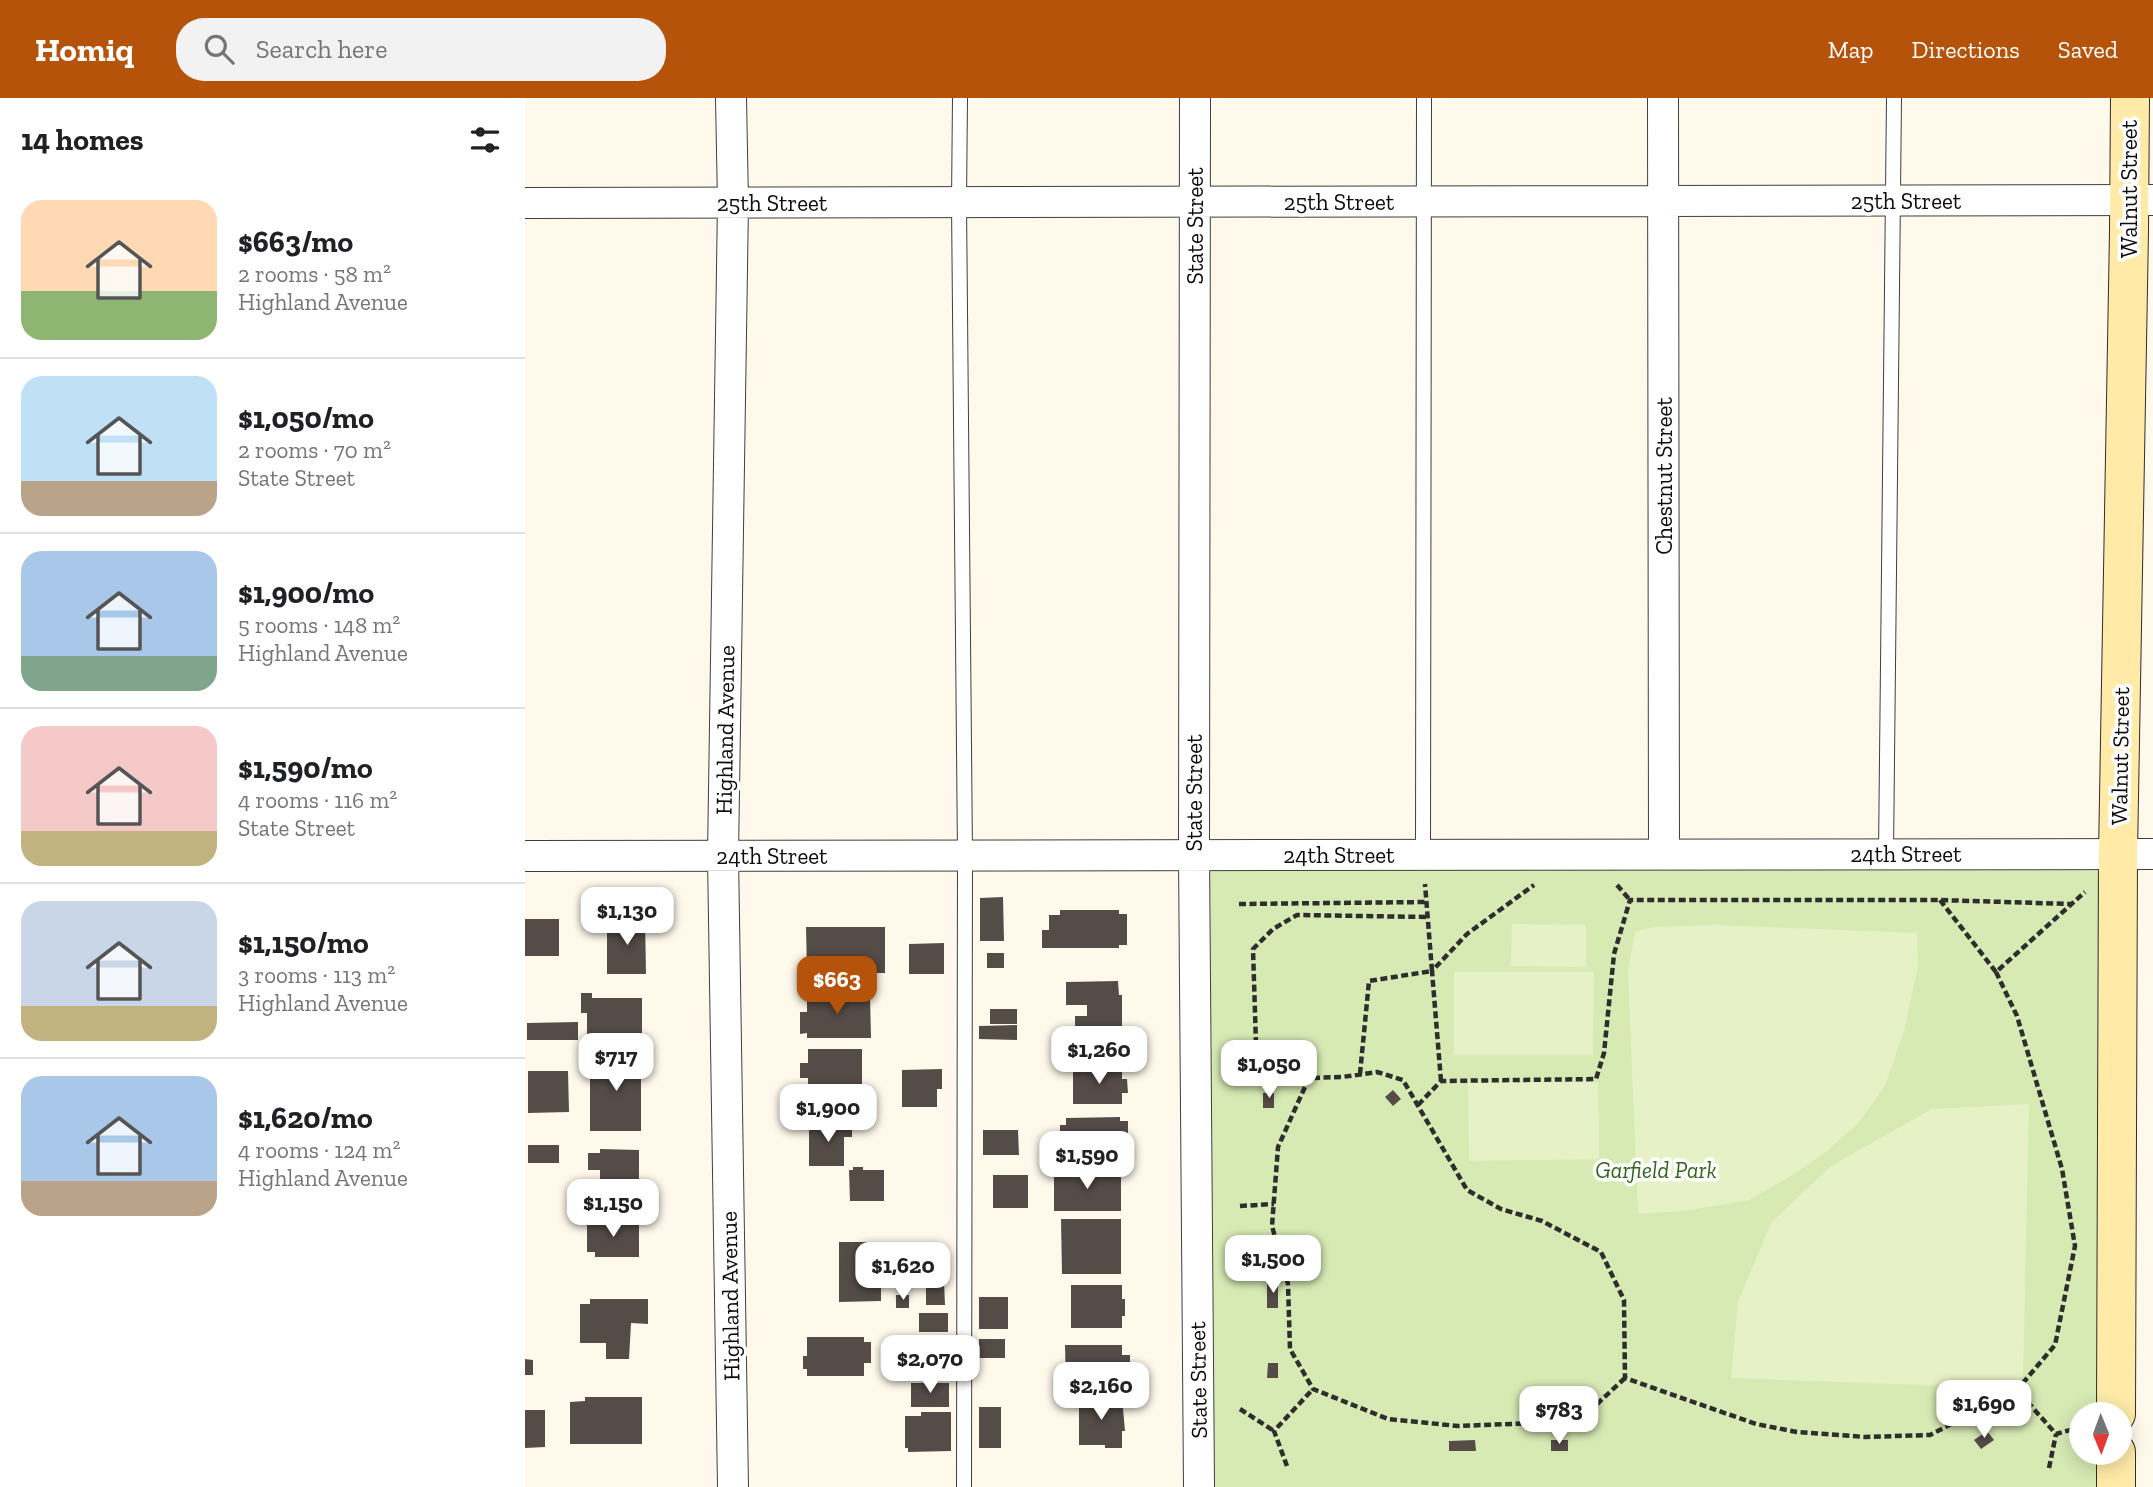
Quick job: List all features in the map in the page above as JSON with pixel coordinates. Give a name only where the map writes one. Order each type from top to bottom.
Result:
[{"type":"main road","name":"Walnut Street","points":[[2116,1402],[2135,854],[2141,200],[2130,98]]},
{"type":"main road","points":[[2116,1465],[2116,1487]]},
{"type":"street","name":"Highland Avenue","points":[[731,98],[733,203],[723,856],[733,1487]]},
{"type":"street","name":"State Street","points":[[1195,98],[1194,855],[1199,1487]]},
{"type":"street","name":"Chestnut Street","points":[[1663,98],[1664,854]]},
{"type":"street","name":"25th Street","points":[[525,203],[2141,200]]},
{"type":"street","name":"24th Street","points":[[525,856],[2135,854]]},
{"type":"lane","points":[[960,98],[965,856],[964,1487]]},
{"type":"lane","points":[[1423,855],[1424,98]]},
{"type":"lane","points":[[1886,854],[1894,98]]},
{"type":"path","points":[[1423,855],[1441,1081]]},
{"type":"path","points":[[1610,878],[1630,900],[1939,900],[2071,904]]},
{"type":"path","points":[[1360,1074],[1369,981],[1432,971],[1467,934],[1535,884]]},
{"type":"path","points":[[1996,972],[2088,888]]},
{"type":"path","points":[[1418,1105],[1441,1081],[1596,1079],[1604,1052],[1614,954],[1630,900]]},
{"type":"path","points":[[1625,1378],[1756,1424],[1797,1432],[1865,1437],[1930,1435],[2017,1390],[2055,1345],[2075,1246],[2062,1168],[2017,1016],[1996,972],[1939,900]]},
{"type":"path","points":[[1240,904],[1426,902]]},
{"type":"path","points":[[1309,1078],[1278,1147],[1272,1226],[1288,1284],[1290,1349],[1313,1389],[1388,1419],[1458,1426],[1535,1423],[1597,1404],[1625,1378],[1624,1300],[1601,1252],[1542,1221],[1500,1209],[1467,1190],[1403,1080],[1377,1072],[1309,1078],[1257,1076],[1252,949],[1273,929],[1297,915],[1427,917]]},
{"type":"path","points":[[1240,1206],[1274,1204]]},
{"type":"path","points":[[1275,1431],[1313,1389]]},
{"type":"path","points":[[2017,1390],[2056,1434]]},
{"type":"path","points":[[1240,1409],[1275,1431],[1287,1466]]},
{"type":"path","points":[[2056,1434],[2069,1430]]},
{"type":"path","points":[[2049,1468],[2056,1434]]},
{"type":"green space","name":"Garfield Park","points":[[2118,854],[2116,1402],[2069,1402],[2069,1465],[2116,1465],[2116,1487],[1199,1487],[1194,855]]},
{"type":"green space","points":[[1512,924],[1586,925],[1586,967],[1511,966]]},
{"type":"green space","points":[[1714,925],[1917,933],[1918,966],[1904,1031],[1885,1086],[1859,1122],[1827,1151],[1796,1173],[1749,1200],[1691,1210],[1638,1214],[1628,970],[1635,932],[1653,927]]},
{"type":"green space","points":[[1454,972],[1594,972],[1593,1055],[1454,1055]]},
{"type":"green space","points":[[1598,1082],[1599,1159],[1469,1161],[1468,1083]]},
{"type":"green space","points":[[2029,1104],[2023,1376],[2008,1388],[1731,1378],[1738,1302],[1771,1223],[1831,1166],[1932,1109]]},
{"type":"building","points":[[1003,897],[1004,941],[980,941],[980,898]]},
{"type":"building","points":[[1060,910],[1119,910],[1119,914],[1127,914],[1127,945],[1119,945],[1119,948],[1042,948],[1042,930],[1049,930],[1049,915],[1060,915]]},
{"type":"building","points":[[624,918],[645,918],[646,974],[607,974],[607,924],[624,923]]},
{"type":"building","points":[[525,919],[559,919],[559,956],[525,956]]},
{"type":"building","points":[[806,927],[885,927],[885,973],[807,973]]},
{"type":"building","points":[[944,943],[944,974],[909,974],[909,944]]},
{"type":"building","points":[[987,953],[1004,953],[1004,968],[987,968]]},
{"type":"building","points":[[1118,981],[1119,995],[1122,995],[1122,1036],[1075,1036],[1075,1016],[1087,1016],[1087,1005],[1066,1005],[1066,982]]},
{"type":"building","points":[[581,993],[592,993],[592,998],[642,998],[642,1037],[587,1037],[587,1013],[581,1013]]},
{"type":"building","points":[[807,995],[870,995],[871,1038],[807,1038],[807,1033],[800,1034],[800,1012],[807,1012]]},
{"type":"building","points":[[990,1009],[1017,1009],[1017,1024],[990,1024]]},
{"type":"building","points":[[578,1022],[578,1040],[527,1040],[527,1023]]},
{"type":"building","points":[[1017,1025],[1017,1040],[979,1039],[979,1026]]},
{"type":"building","points":[[808,1049],[862,1049],[862,1092],[808,1092],[808,1078],[800,1078],[800,1063],[808,1063]]},
{"type":"building","points":[[590,1055],[641,1055],[641,1131],[590,1131]]},
{"type":"building","points":[[1073,1068],[1122,1068],[1122,1079],[1127,1079],[1128,1093],[1122,1093],[1122,1104],[1073,1104]]},
{"type":"building","points":[[942,1069],[942,1089],[937,1089],[937,1107],[902,1107],[902,1070]]},
{"type":"building","points":[[528,1071],[568,1071],[569,1112],[528,1113]]},
{"type":"building","points":[[1393,1090],[1401,1099],[1393,1106],[1385,1097]]},
{"type":"building","points":[[1263,1093],[1274,1093],[1274,1108],[1263,1108]]},
{"type":"building","points":[[1120,1117],[1120,1121],[1128,1121],[1128,1140],[1120,1140],[1120,1160],[1066,1160],[1066,1152],[1060,1152],[1060,1125],[1066,1125],[1066,1118]]},
{"type":"building","points":[[809,1123],[844,1123],[844,1127],[852,1127],[852,1137],[844,1137],[844,1166],[809,1166]]},
{"type":"building","points":[[983,1130],[1018,1130],[1019,1155],[983,1155]]},
{"type":"building","points":[[528,1145],[559,1145],[559,1163],[528,1163]]},
{"type":"building","points":[[600,1149],[639,1150],[639,1195],[600,1195],[600,1170],[588,1170],[588,1153],[600,1153]]},
{"type":"building","points":[[853,1167],[884,1170],[884,1201],[850,1201],[849,1170],[853,1170]]},
{"type":"building","points":[[1054,1171],[1121,1171],[1121,1211],[1054,1211]]},
{"type":"building","points":[[993,1175],[1028,1175],[1028,1208],[993,1208]]},
{"type":"building","points":[[1061,1219],[1121,1219],[1121,1274],[1062,1274]]},
{"type":"building","points":[[587,1222],[639,1222],[639,1257],[595,1257],[595,1252],[587,1252]]},
{"type":"building","points":[[839,1242],[920,1246],[920,1271],[881,1271],[881,1301],[839,1302]]},
{"type":"building","points":[[926,1281],[944,1281],[945,1305],[926,1305]]},
{"type":"building","points":[[1267,1282],[1278,1282],[1278,1308],[1267,1308]]},
{"type":"building","points":[[1071,1285],[1122,1285],[1125,1316],[1122,1316],[1122,1328],[1071,1328]]},
{"type":"building","points":[[896,1295],[909,1295],[909,1308],[896,1308]]},
{"type":"building","points":[[979,1297],[1008,1297],[1008,1329],[979,1329]]},
{"type":"building","points":[[590,1299],[648,1299],[648,1324],[631,1323],[629,1359],[606,1359],[606,1343],[580,1343],[580,1304],[590,1304]]},
{"type":"building","points":[[919,1313],[948,1313],[948,1332],[919,1332]]},
{"type":"building","points":[[807,1337],[864,1337],[864,1342],[871,1342],[871,1363],[864,1363],[864,1376],[807,1376],[807,1369],[803,1369],[803,1356],[807,1356]]},
{"type":"building","points":[[979,1339],[1005,1339],[1005,1358],[979,1358]]},
{"type":"building","points":[[1065,1345],[1122,1345],[1122,1355],[1130,1355],[1130,1377],[1122,1377],[1122,1386],[1066,1387]]},
{"type":"building","points":[[932,1351],[949,1351],[949,1380],[922,1380],[923,1368],[932,1368]]},
{"type":"building","points":[[525,1359],[533,1360],[533,1375],[525,1375]]},
{"type":"building","points":[[1268,1363],[1278,1363],[1278,1378],[1267,1378]]},
{"type":"building","points":[[911,1383],[949,1383],[949,1407],[911,1407]]},
{"type":"building","points":[[585,1397],[642,1397],[642,1444],[570,1444],[570,1402],[585,1401]]},
{"type":"building","points":[[1079,1397],[1122,1397],[1125,1431],[1122,1431],[1122,1448],[1079,1445]]},
{"type":"building","points":[[979,1407],[1001,1407],[1001,1448],[979,1448]]},
{"type":"building","points":[[525,1410],[545,1410],[545,1447],[525,1448]]},
{"type":"building","points":[[921,1412],[951,1412],[951,1451],[908,1452],[908,1448],[905,1448],[905,1416],[921,1416]]},
{"type":"building","points":[[1987,1431],[1994,1440],[1981,1449],[1974,1440]]},
{"type":"building","points":[[1475,1440],[1476,1451],[1449,1451],[1449,1441]]},
{"type":"building","points":[[1551,1440],[1568,1440],[1568,1451],[1551,1451]]}]
